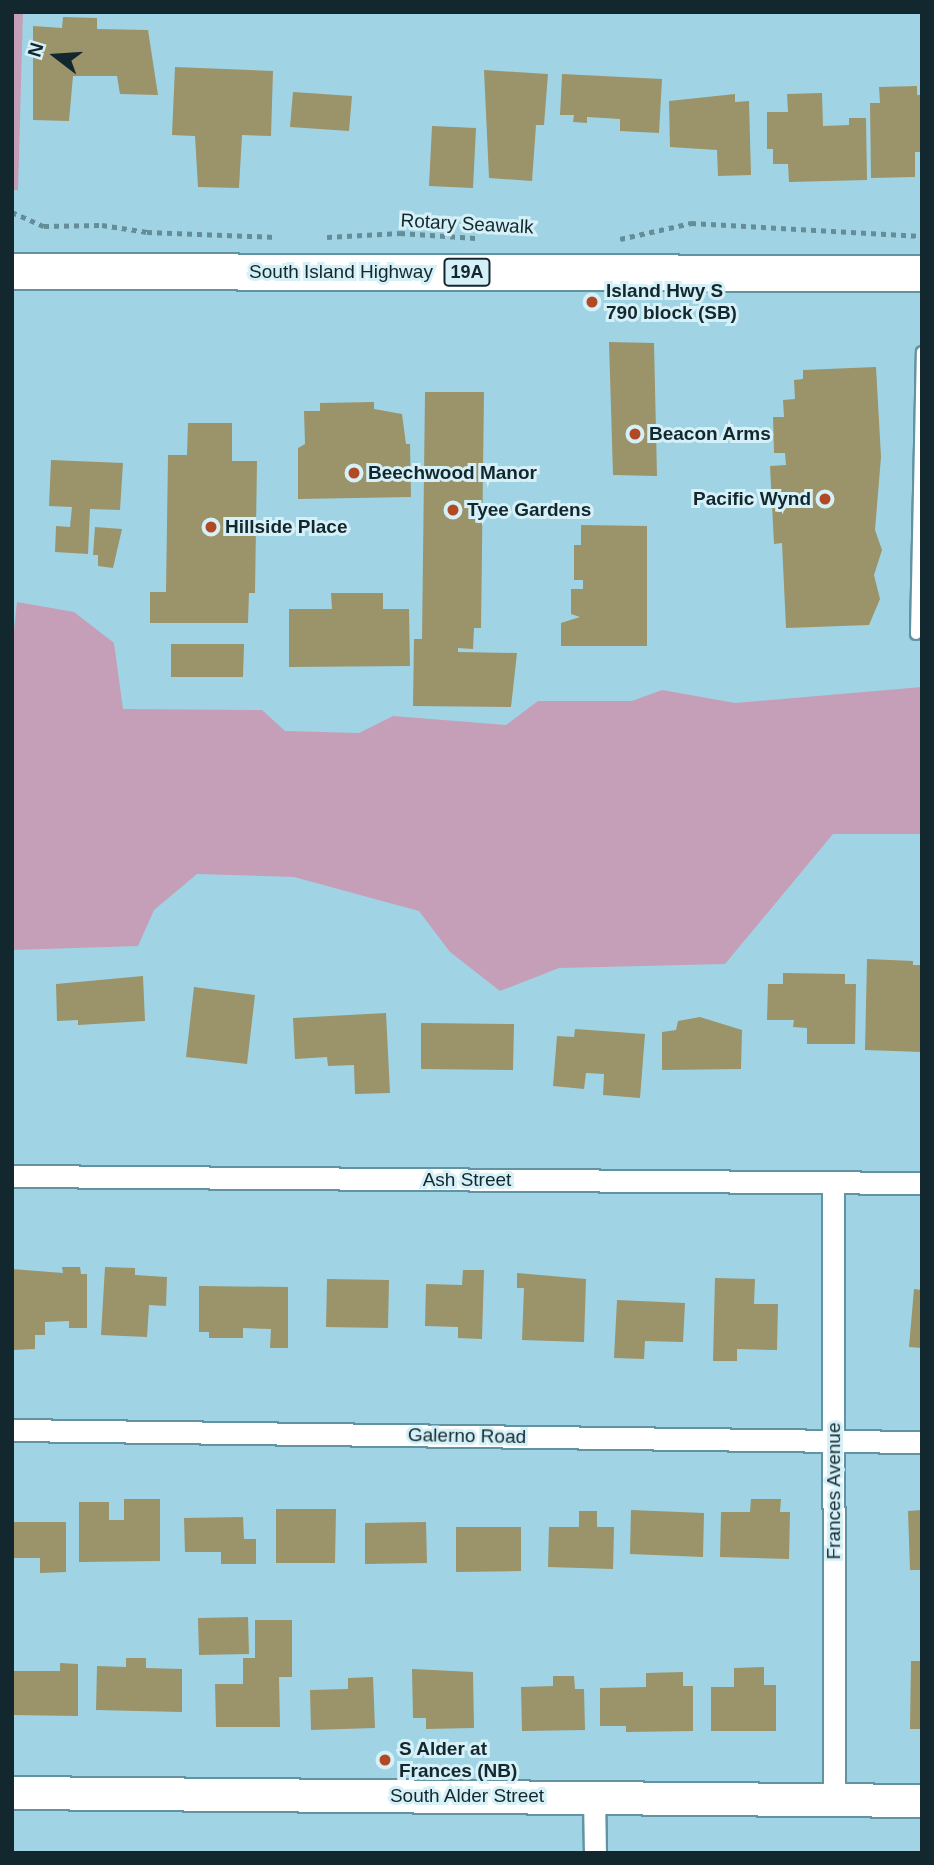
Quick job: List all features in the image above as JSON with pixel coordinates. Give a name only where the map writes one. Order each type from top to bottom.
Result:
[{"type":"main road","name":"South Island Highway","points":[[12,271],[922,273]]},
{"type":"street","name":"Ash Street","points":[[12,1176],[922,1183]]},
{"type":"street","name":"Frances Avenue","points":[[833,1183],[834,1800]]},
{"type":"street","name":"Galerno Road","points":[[12,1430],[922,1442]]},
{"type":"street","name":"South Alder Street","points":[[12,1793],[922,1801]]},
{"type":"street","points":[[594,1797],[595,1853]]},
{"type":"lane","points":[[916,635],[922,352]]},
{"type":"path","points":[[12,212],[44,226],[103,225],[147,232],[289,238]]},
{"type":"path","points":[[611,241],[691,223],[922,236]]},
{"type":"path","name":"Rotary Seawalk","points":[[322,238],[400,233],[487,238]]},
{"type":"shaded area","points":[[12,12],[23,12],[18,190],[12,190]]},
{"type":"shaded area","points":[[17,602],[74,612],[114,643],[123,709],[262,710],[285,731],[359,733],[393,716],[506,725],[538,701],[632,701],[662,690],[735,703],[922,687],[922,834],[833,834],[725,964],[559,968],[500,991],[450,952],[419,911],[294,877],[197,874],[154,910],[138,946],[12,950],[12,649]]},
{"type":"building","points":[[63,17],[97,18],[97,29],[148,30],[158,95],[120,94],[117,76],[73,76],[69,121],[33,120],[33,26],[62,28]]},
{"type":"building","points":[[175,67],[273,71],[271,136],[242,135],[239,188],[198,187],[195,136],[172,135]]},
{"type":"building","points":[[484,70],[548,74],[544,125],[536,125],[532,181],[489,178]]},
{"type":"building","points":[[562,74],[662,79],[659,133],[620,131],[620,119],[587,117],[587,123],[573,122],[574,115],[560,115]]},
{"type":"building","points":[[917,86],[917,95],[922,95],[922,152],[915,152],[915,177],[871,178],[870,103],[880,103],[879,87]]},
{"type":"building","points":[[293,92],[352,96],[349,131],[290,127]]},
{"type":"building","points":[[822,93],[823,126],[849,125],[849,118],[866,118],[867,180],[789,182],[788,164],[773,164],[773,149],[767,149],[767,112],[788,112],[787,94]]},
{"type":"building","points":[[735,94],[735,102],[749,101],[751,175],[718,176],[717,150],[670,147],[669,101]]},
{"type":"building","points":[[432,126],[476,128],[473,188],[429,186]]},
{"type":"building","name":"Beacon Arms","points":[[609,342],[654,343],[657,476],[613,475]]},
{"type":"building","name":"Pacific Wynd","points":[[876,367],[881,457],[875,530],[882,550],[874,575],[880,599],[869,625],[786,628],[782,543],[774,544],[770,466],[786,465],[785,453],[774,453],[773,417],[784,417],[783,400],[795,399],[794,380],[803,379],[803,370]]},
{"type":"building","name":"Tyee Gardens","points":[[425,392],[484,392],[481,628],[474,628],[473,649],[458,648],[458,652],[517,653],[511,707],[413,706],[414,639],[422,639]]},
{"type":"building","name":"Beechwood Manor","points":[[374,402],[374,409],[402,414],[406,444],[410,444],[411,497],[298,499],[298,448],[305,444],[304,411],[320,411],[320,403]]},
{"type":"building","name":"Hillside Place","points":[[188,423],[232,423],[232,461],[257,461],[255,593],[249,593],[248,623],[150,623],[150,592],[166,592],[168,455],[187,455]]},
{"type":"building","points":[[51,460],[123,463],[120,510],[90,509],[88,554],[55,552],[56,526],[70,527],[72,507],[49,506]]},
{"type":"building","points":[[581,525],[647,526],[647,646],[561,646],[561,623],[580,617],[571,614],[571,589],[583,589],[583,580],[574,580],[574,545],[581,545]]},
{"type":"building","points":[[95,527],[122,529],[113,568],[98,566],[98,555],[93,555]]},
{"type":"building","points":[[331,593],[383,593],[383,609],[409,609],[410,666],[289,667],[289,609],[332,609]]},
{"type":"building","points":[[171,644],[244,644],[243,677],[171,677]]},
{"type":"building","points":[[867,959],[913,961],[913,965],[922,965],[922,1052],[865,1050]]},
{"type":"building","points":[[783,973],[845,974],[845,984],[856,984],[855,1044],[807,1044],[807,1028],[793,1027],[794,1020],[767,1020],[768,984],[783,984]]},
{"type":"building","points":[[143,976],[145,1021],[78,1025],[78,1020],[57,1021],[56,984]]},
{"type":"building","points":[[194,987],[255,995],[247,1064],[186,1057]]},
{"type":"building","points":[[386,1013],[390,1093],[355,1094],[354,1065],[328,1066],[327,1057],[295,1059],[293,1018]]},
{"type":"building","points":[[700,1017],[742,1030],[741,1069],[662,1070],[662,1032],[676,1030],[678,1021]]},
{"type":"building","points":[[421,1023],[514,1024],[513,1070],[421,1069]]},
{"type":"building","points":[[575,1029],[645,1034],[640,1098],[603,1095],[604,1074],[586,1073],[584,1089],[553,1086],[557,1036],[574,1037]]},
{"type":"building","points":[[62,1267],[80,1267],[81,1274],[87,1274],[87,1328],[69,1328],[69,1321],[45,1322],[45,1335],[35,1335],[35,1349],[12,1350],[12,1269],[63,1273]]},
{"type":"building","points":[[105,1267],[135,1268],[135,1275],[167,1277],[166,1306],[149,1305],[147,1337],[101,1335]]},
{"type":"building","points":[[463,1270],[484,1270],[482,1339],[458,1338],[458,1327],[425,1326],[426,1284],[462,1285]]},
{"type":"building","points":[[517,1273],[586,1279],[584,1342],[522,1340],[524,1288],[517,1288]]},
{"type":"building","points":[[715,1278],[755,1279],[754,1304],[778,1304],[777,1350],[737,1349],[737,1361],[713,1361]]},
{"type":"building","points":[[327,1279],[389,1280],[388,1328],[326,1327]]},
{"type":"building","points":[[199,1286],[288,1287],[288,1348],[270,1348],[271,1329],[243,1328],[243,1338],[209,1338],[209,1332],[199,1332]]},
{"type":"building","points":[[914,1289],[922,1290],[922,1348],[909,1347]]},
{"type":"building","points":[[617,1300],[685,1303],[683,1342],[645,1341],[644,1359],[614,1358]]},
{"type":"building","points":[[124,1499],[160,1499],[160,1561],[79,1562],[79,1502],[109,1502],[109,1520],[124,1520]]},
{"type":"building","points":[[751,1499],[781,1499],[780,1512],[790,1512],[789,1559],[720,1557],[721,1512],[750,1512]]},
{"type":"building","points":[[276,1509],[336,1509],[335,1563],[276,1563]]},
{"type":"building","points":[[631,1510],[704,1513],[703,1557],[630,1554]]},
{"type":"building","points":[[922,1510],[922,1570],[910,1570],[908,1511]]},
{"type":"building","points":[[579,1511],[597,1511],[597,1527],[614,1527],[613,1569],[548,1567],[549,1527],[579,1527]]},
{"type":"building","points":[[243,1517],[244,1539],[256,1539],[256,1564],[221,1564],[221,1552],[185,1552],[184,1518]]},
{"type":"building","points":[[12,1522],[66,1522],[66,1572],[40,1573],[40,1558],[12,1558]]},
{"type":"building","points":[[426,1522],[427,1563],[365,1564],[365,1523]]},
{"type":"building","points":[[456,1527],[521,1527],[521,1571],[456,1572]]},
{"type":"building","points":[[248,1617],[249,1654],[199,1655],[198,1618]]},
{"type":"building","points":[[255,1620],[292,1620],[292,1677],[279,1677],[280,1727],[216,1727],[215,1684],[243,1684],[243,1658],[255,1658]]},
{"type":"building","points":[[126,1658],[146,1658],[146,1668],[182,1669],[182,1712],[96,1710],[97,1666],[126,1667]]},
{"type":"building","points":[[911,1661],[922,1661],[922,1729],[910,1729]]},
{"type":"building","points":[[60,1663],[78,1664],[78,1716],[12,1715],[12,1671],[60,1671]]},
{"type":"building","points":[[764,1667],[764,1685],[776,1685],[776,1731],[711,1731],[711,1687],[734,1687],[734,1668]]},
{"type":"building","points":[[412,1669],[473,1672],[474,1728],[426,1729],[426,1718],[413,1718]]},
{"type":"building","points":[[683,1672],[683,1686],[693,1686],[693,1731],[626,1732],[626,1726],[600,1726],[600,1688],[646,1687],[646,1673]]},
{"type":"building","points":[[553,1676],[574,1676],[575,1689],[584,1689],[585,1730],[522,1731],[521,1687],[553,1686]]},
{"type":"building","points":[[373,1677],[375,1728],[311,1730],[310,1690],[348,1689],[348,1678]]},
{"type":"place","name":"Island Hwy S 790 block (SB)","points":[[592,302]]},
{"type":"place","name":"Beacon Arms","points":[[635,434]]},
{"type":"place","name":"Beechwood Manor","points":[[354,473]]},
{"type":"place","name":"Pacific Wynd","points":[[825,499]]},
{"type":"place","name":"Tyee Gardens","points":[[453,510]]},
{"type":"place","name":"Hillside Place","points":[[211,527]]},
{"type":"place","name":"S Alder at Frances (NB)","points":[[385,1760]]}]
